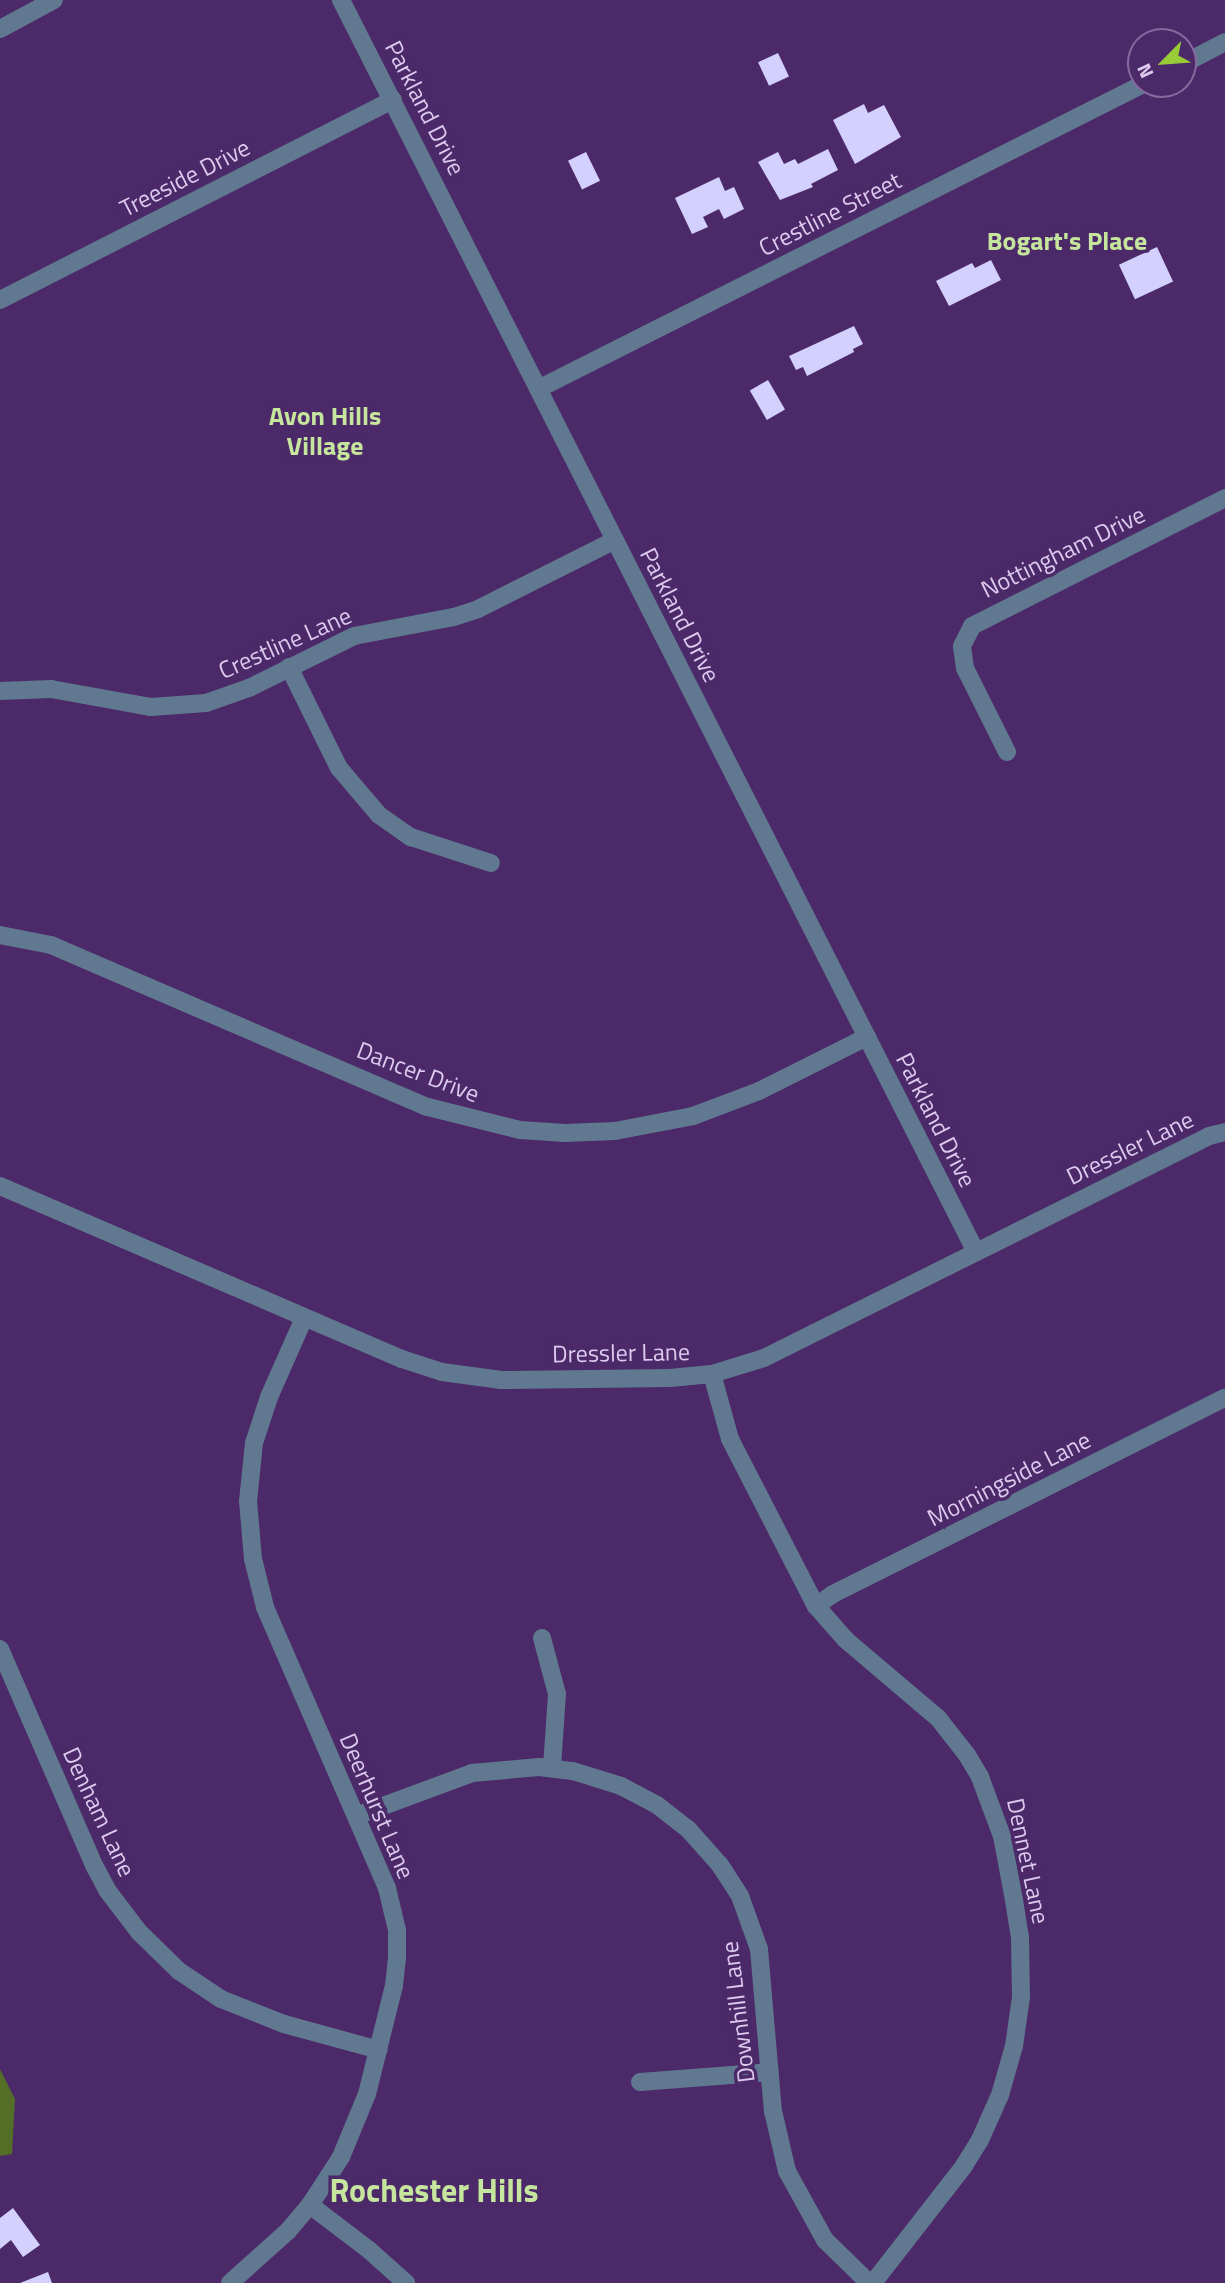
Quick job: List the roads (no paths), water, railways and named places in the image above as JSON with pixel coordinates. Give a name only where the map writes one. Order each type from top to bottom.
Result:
[{"type":"street","points":[[0,29],[54,0]]},
{"type":"street","name":"Parkland Drive","points":[[341,0],[976,1252]]},
{"type":"street","points":[[1197,57],[1225,42]]},
{"type":"street","name":"Crestline Street","points":[[540,388],[1127,92]]},
{"type":"street","name":"Treeside Drive","points":[[0,300],[393,100]]},
{"type":"street","name":"Nottingham Drive","points":[[1007,752],[965,668],[962,646],[972,626],[1225,498]]},
{"type":"street","name":"Crestline Lane","points":[[0,691],[51,688],[134,706],[185,707],[229,696],[367,632],[429,622],[478,609],[615,540]]},
{"type":"street","points":[[289,667],[339,768],[379,816],[411,837],[491,863]]},
{"type":"street","name":"Dancer Drive","points":[[0,935],[51,945],[428,1107],[520,1130],[565,1133],[615,1131],[675,1121],[759,1091],[867,1037]]},
{"type":"street","name":"Dressler Lane","points":[[0,1186],[402,1359],[459,1376],[501,1380],[631,1379],[712,1374],[764,1358],[1209,1136],[1225,1132]]},
{"type":"street","name":"Deerhurst Lane","points":[[230,2283],[269,2251],[310,2205],[355,2128],[379,2050],[394,1986],[397,1930],[387,1888],[265,1607],[253,1559],[248,1501],[254,1443],[269,1397],[304,1318]]},
{"type":"street","name":"Dennet Lane","points":[[712,1374],[730,1439],[816,1606],[846,1640],[919,1700],[967,1755],[996,1814],[1020,1936],[1018,2021],[1008,2072],[995,2107],[964,2166],[871,2283]]},
{"type":"street","name":"Morningside Lane","points":[[816,1606],[833,1594],[1225,1398]]},
{"type":"street","points":[[542,1638],[556,1694],[552,1768]]},
{"type":"street","name":"Denham Lane","points":[[0,1649],[95,1867],[107,1889],[139,1932],[179,1971],[221,2000],[284,2024],[379,2050]]},
{"type":"street","name":"Downhill Lane","points":[[356,1816],[472,1773],[511,1767],[552,1768],[596,1777],[642,1796],[688,1829],[720,1865],[740,1896],[759,1949],[770,2072],[781,2151],[797,2195],[825,2240],[871,2283]]},
{"type":"street","points":[[639,2082],[770,2072]]},
{"type":"street","points":[[310,2205],[369,2249],[406,2283]]},
{"type":"district","name":"Bogart's Place","points":[[1067,241]]},
{"type":"district","name":"Avon Hills Village","points":[[325,431]]},
{"type":"district","name":"Rochester Hills","points":[[434,2190]]}]
